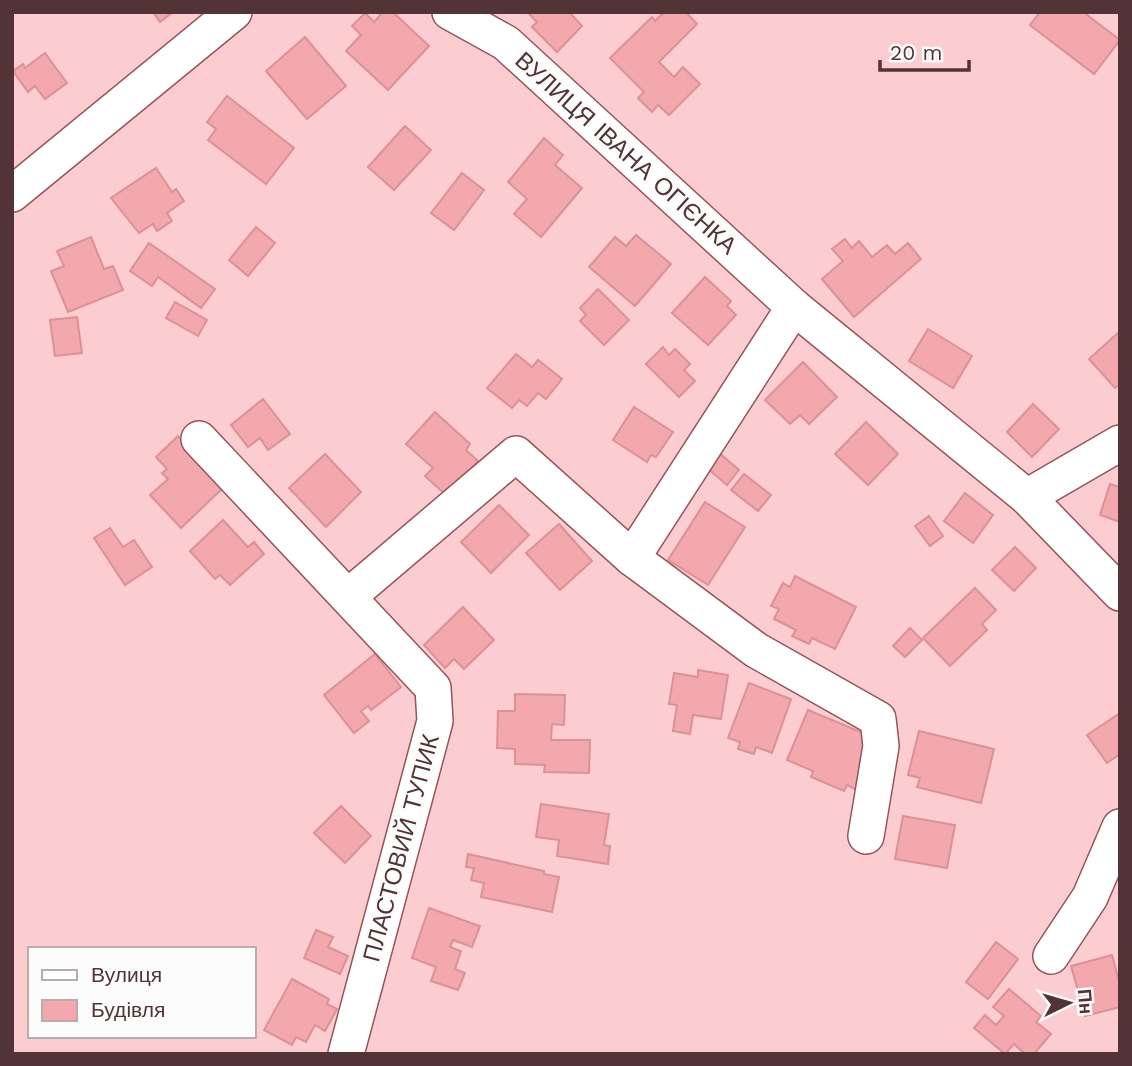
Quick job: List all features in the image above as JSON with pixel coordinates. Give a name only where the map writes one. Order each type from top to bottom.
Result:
[{"type":"street","points":[[15,184],[234,12]]},
{"type":"street","name":"ВУЛИЦЯ ІВАНА ОГІЄНКА","points":[[450,12],[506,43],[794,307],[1027,497],[1120,593]]},
{"type":"street","points":[[632,558],[794,307]]},
{"type":"street","name":"ПЛАСТОВИЙ ТУПИК","points":[[198,439],[433,688],[435,721],[346,1054]]},
{"type":"street","points":[[1027,497],[1120,443]]},
{"type":"street","points":[[349,596],[516,454],[632,558],[755,650],[878,719],[881,746],[866,836]]},
{"type":"street","points":[[1051,956],[1090,897],[1120,827]]},
{"type":"building","points":[[153,12],[173,12],[160,22]]},
{"type":"building","points":[[383,12],[393,12],[429,46],[388,90],[346,51],[361,35],[352,26],[365,13],[374,22]]},
{"type":"building","points":[[527,12],[569,12],[582,26],[557,52],[532,27],[537,22]]},
{"type":"building","points":[[664,12],[686,12],[697,24],[659,62],[674,77],[683,67],[700,84],[669,115],[658,105],[652,112],[638,98],[644,92],[610,58],[652,17],[655,21]]},
{"type":"building","points":[[1040,12],[1083,12],[1120,40],[1094,74],[1030,25]]},
{"type":"building","points":[[305,37],[346,86],[307,119],[266,71]]},
{"type":"building","points":[[45,53],[67,83],[45,99],[35,86],[28,92],[13,71],[23,64],[25,68]]},
{"type":"building","points":[[227,96],[294,148],[266,184],[208,140],[216,129],[207,122]]},
{"type":"building","points":[[405,126],[431,150],[394,190],[368,167]]},
{"type":"building","points":[[544,138],[563,155],[555,165],[582,188],[541,237],[514,214],[527,199],[508,182]]},
{"type":"building","points":[[156,168],[172,192],[176,189],[184,201],[167,213],[172,221],[157,231],[153,224],[139,233],[111,198]]},
{"type":"building","points":[[462,173],[484,190],[454,230],[431,213]]},
{"type":"building","points":[[256,227],[275,243],[248,276],[229,260]]},
{"type":"building","points":[[636,235],[671,264],[635,306],[589,267],[615,237],[626,246]]},
{"type":"building","points":[[91,237],[104,269],[113,266],[123,290],[68,312],[51,271],[64,266],[57,251]]},
{"type":"building","points":[[845,239],[852,248],[859,241],[872,257],[887,245],[895,254],[908,243],[921,259],[854,317],[822,279],[843,261],[832,249]]},
{"type":"building","points":[[149,243],[215,289],[201,308],[158,277],[152,286],[130,271]]},
{"type":"building","points":[[705,277],[731,301],[727,306],[736,315],[708,345],[672,313]]},
{"type":"building","points":[[598,289],[629,320],[604,345],[580,321],[586,315],[580,308]]},
{"type":"building","points":[[175,302],[207,320],[198,336],[166,318]]},
{"type":"building","points":[[77,317],[82,353],[55,356],[50,320]]},
{"type":"building","points":[[928,329],[972,356],[953,388],[909,361]]},
{"type":"building","points":[[1120,331],[1120,384],[1115,388],[1089,359]]},
{"type":"building","points":[[663,347],[669,355],[675,349],[690,364],[684,370],[695,381],[679,397],[646,364]]},
{"type":"building","points":[[516,354],[532,367],[538,360],[562,379],[546,399],[538,393],[527,406],[519,400],[512,408],[487,388]]},
{"type":"building","points":[[803,362],[837,397],[809,424],[800,415],[790,424],[765,400]]},
{"type":"building","points":[[263,399],[290,434],[268,450],[260,438],[248,447],[231,425]]},
{"type":"building","points":[[1033,404],[1059,429],[1032,457],[1007,432]]},
{"type":"building","points":[[634,407],[673,432],[656,457],[651,455],[647,462],[613,440]]},
{"type":"building","points":[[435,412],[470,444],[466,450],[478,461],[447,496],[425,476],[433,468],[406,444]]},
{"type":"building","points":[[866,422],[898,454],[868,485],[835,454]]},
{"type":"building","points":[[178,436],[225,486],[181,528],[150,495],[168,479],[162,473],[167,469],[156,457]]},
{"type":"building","points":[[718,452],[739,470],[727,485],[706,467]]},
{"type":"building","points":[[325,454],[361,492],[326,527],[289,488]]},
{"type":"building","points":[[744,474],[771,495],[758,511],[731,490]]},
{"type":"building","points":[[1110,484],[1120,487],[1120,522],[1100,515]]},
{"type":"building","points":[[965,493],[993,515],[973,543],[944,521]]},
{"type":"building","points":[[705,502],[745,527],[708,585],[668,560]]},
{"type":"building","points":[[499,505],[529,535],[491,573],[461,542]]},
{"type":"building","points":[[929,516],[943,536],[930,546],[915,526]]},
{"type":"building","points":[[223,520],[248,547],[254,542],[264,554],[230,585],[220,575],[215,579],[190,551]]},
{"type":"building","points":[[559,524],[592,561],[560,590],[526,553]]},
{"type":"building","points":[[110,528],[123,547],[134,540],[152,567],[125,585],[94,538]]},
{"type":"building","points":[[1015,547],[1036,568],[1014,591],[992,570]]},
{"type":"building","points":[[795,576],[856,607],[835,649],[812,638],[809,644],[792,636],[796,630],[774,619],[779,609],[771,606],[783,583],[790,587]]},
{"type":"building","points":[[975,588],[996,610],[982,624],[987,630],[950,666],[923,638]]},
{"type":"building","points":[[463,607],[494,640],[464,669],[454,659],[445,668],[424,645]]},
{"type":"building","points":[[910,628],[922,640],[905,657],[893,646]]},
{"type":"building","points":[[375,654],[401,687],[371,710],[368,706],[361,711],[369,721],[354,733],[324,695]]},
{"type":"building","points":[[698,670],[728,675],[721,719],[693,715],[690,734],[673,731],[677,705],[669,704],[674,673],[698,677]]},
{"type":"building","points":[[749,683],[791,699],[772,753],[756,747],[754,754],[738,749],[740,742],[728,738]]},
{"type":"building","points":[[515,694],[565,695],[564,725],[552,724],[551,740],[590,740],[589,773],[544,772],[545,765],[515,764],[515,749],[497,748],[498,711],[515,711]]},
{"type":"building","points":[[808,710],[873,737],[857,790],[847,785],[844,791],[811,777],[813,771],[787,760]]},
{"type":"building","points":[[1120,713],[1120,754],[1107,763],[1087,735]]},
{"type":"building","points":[[919,731],[994,749],[981,803],[917,787],[920,778],[908,775]]},
{"type":"building","points":[[541,804],[609,814],[604,845],[610,846],[608,864],[557,856],[559,840],[536,837]]},
{"type":"building","points":[[341,806],[371,836],[345,863],[314,833]]},
{"type":"building","points":[[903,816],[955,825],[947,868],[895,859]]},
{"type":"building","points":[[468,854],[544,871],[544,874],[559,877],[552,912],[481,897],[484,883],[471,880],[474,868],[466,867]]},
{"type":"building","points":[[429,908],[480,926],[472,947],[453,940],[450,947],[461,951],[455,969],[465,973],[458,990],[431,981],[436,967],[412,958]]},
{"type":"building","points":[[316,930],[333,937],[328,947],[348,956],[340,974],[304,958]]},
{"type":"building","points":[[996,942],[1018,959],[988,999],[966,982]]},
{"type":"building","points":[[1112,955],[1120,985],[1120,1007],[1085,1016],[1071,966]]},
{"type":"building","points":[[292,979],[329,999],[327,1004],[337,1009],[325,1031],[315,1025],[306,1042],[296,1037],[292,1045],[264,1030]]},
{"type":"building","points":[[1009,989],[1041,1016],[1036,1022],[1051,1034],[1034,1054],[1025,1054],[1014,1044],[1005,1054],[974,1028],[985,1015],[996,1025],[1004,1016],[993,1007]]}]
